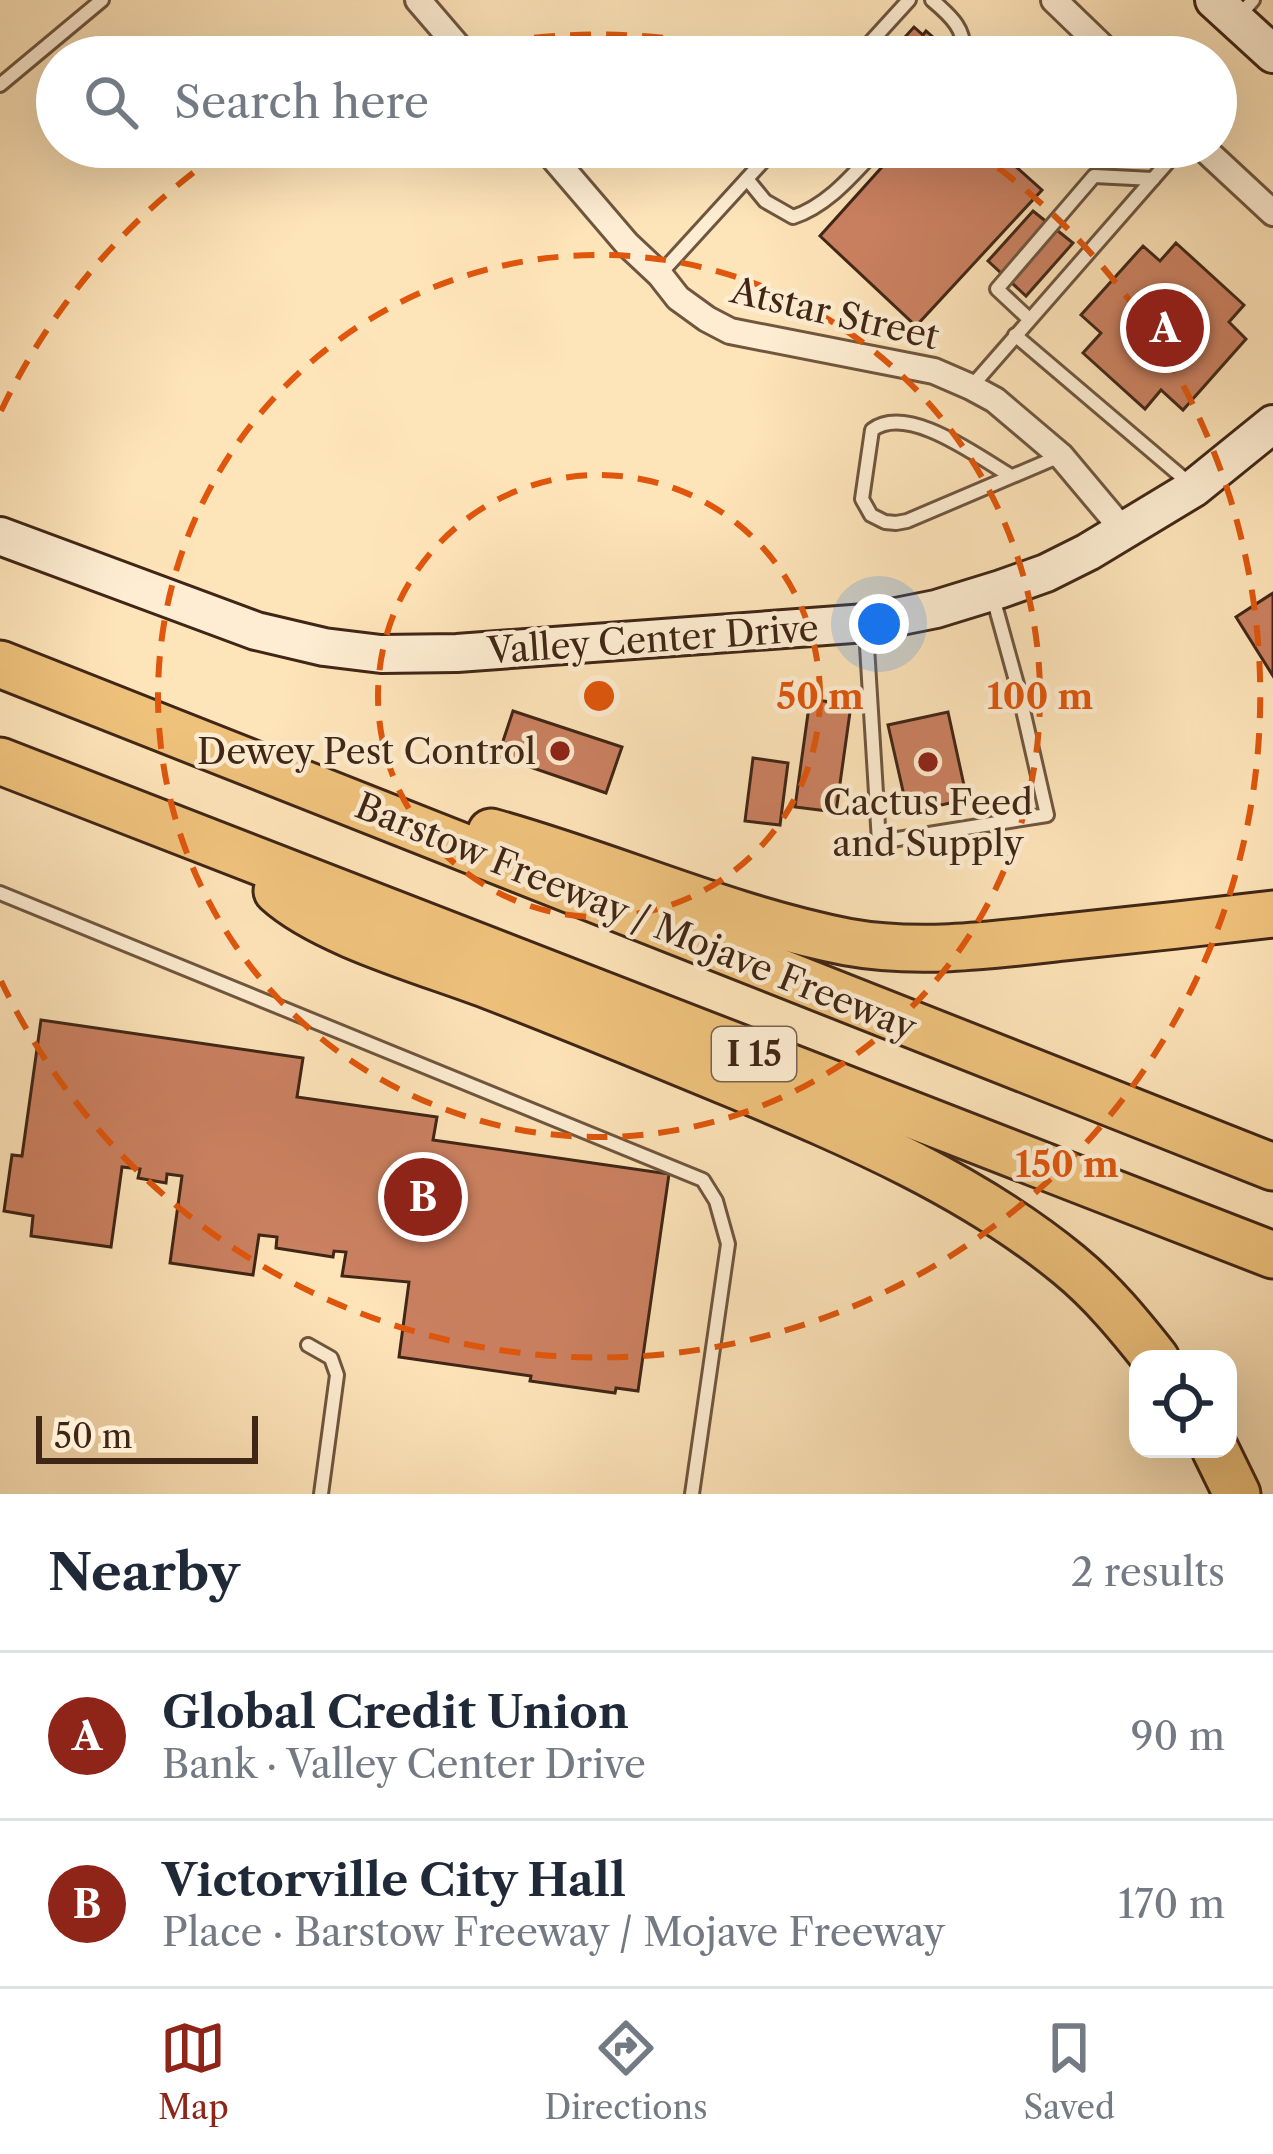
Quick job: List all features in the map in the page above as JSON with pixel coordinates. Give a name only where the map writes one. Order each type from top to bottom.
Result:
[{"type":"highway","name":"Barstow Freeway / Mojave Freeway","points":[[0,664],[1273,1167]]},
{"type":"highway","name":"I 15","points":[[0,761],[1273,1255]]},
{"type":"highway","points":[[275,774],[562,852],[740,914],[850,942],[926,949],[989,945],[1273,914]]},
{"type":"highway","points":[[235,852],[296,908],[811,1117],[968,1196],[1071,1267],[1110,1303],[1149,1350]]},
{"type":"highway","points":[[1220,1458],[1238,1494]]},
{"type":"street","points":[[418,0],[448,36]]},
{"type":"street","points":[[1054,0],[1093,36]]},
{"type":"street","points":[[1234,7],[1273,54]]},
{"type":"street","name":"Atstar Street","points":[[562,168],[678,298],[707,320],[730,331],[934,371],[970,387],[995,400],[1061,456],[1124,532]]},
{"type":"street","points":[[1225,168],[1273,213]]},
{"type":"street","name":"Valley Center Drive","points":[[0,536],[256,631],[324,647],[381,653],[457,653],[866,623],[936,609],[1046,573],[1194,488],[1273,424]]},
{"type":"lane","points":[[59,36],[102,0]]},
{"type":"lane","points":[[876,36],[909,0]]},
{"type":"lane","points":[[932,0],[962,36]]},
{"type":"lane","points":[[0,85],[36,55]]},
{"type":"lane","points":[[660,275],[757,168]]},
{"type":"lane","points":[[747,179],[764,201],[793,217],[811,211],[858,168]]},
{"type":"lane","points":[[970,387],[1163,168]]},
{"type":"lane","points":[[1029,319],[997,290],[1094,176],[1153,179]]},
{"type":"lane","points":[[1015,334],[1194,488]]},
{"type":"lane","points":[[1011,476],[924,426],[892,422],[872,430],[862,499],[871,515],[896,524],[1061,456]]},
{"type":"lane","points":[[866,623],[879,842],[1047,815],[992,591]]},
{"type":"lane","points":[[0,893],[703,1180],[716,1202],[728,1244],[692,1494]]},
{"type":"lane","points":[[308,1345],[331,1358],[337,1375],[321,1494]]},
{"type":"building","points":[[914,27],[932,36],[906,36]]},
{"type":"building","points":[[881,168],[1017,168],[1042,190],[916,326],[820,236]]},
{"type":"building","points":[[1033,211],[1073,243],[1026,296],[988,261]]},
{"type":"building","points":[[1176,243],[1244,305],[1229,322],[1246,339],[1183,410],[1161,390],[1145,409],[1083,353],[1101,333],[1081,315],[1143,246],[1160,261]]},
{"type":"building","points":[[1273,593],[1273,676],[1236,617]]},
{"type":"building","points":[[810,699],[851,705],[836,812],[795,807]]},
{"type":"building","name":"Dewey Pest Control","points":[[513,711],[622,747],[606,793],[498,756]]},
{"type":"building","name":"Cactus Feed and Supply","points":[[948,712],[967,799],[908,813],[888,725]]},
{"type":"building","points":[[753,758],[788,763],[780,825],[745,821]]},
{"type":"building","points":[[41,1020],[303,1058],[297,1097],[437,1117],[433,1140],[669,1174],[638,1391],[616,1388],[615,1393],[530,1381],[531,1376],[399,1357],[409,1282],[342,1276],[346,1252],[334,1251],[333,1257],[276,1248],[277,1237],[259,1235],[253,1275],[170,1263],[182,1176],[167,1174],[166,1183],[138,1178],[140,1169],[122,1167],[111,1247],[31,1236],[33,1216],[4,1211],[12,1155],[22,1156]]},
{"type":"place","name":"Global Credit Union","points":[[1165,328]]},
{"type":"place","name":"Dewey Pest Control","points":[[560,751]]},
{"type":"place","name":"Cactus Feed and Supply","points":[[928,762]]},
{"type":"place","name":"Victorville City Hall","points":[[423,1197]]}]
